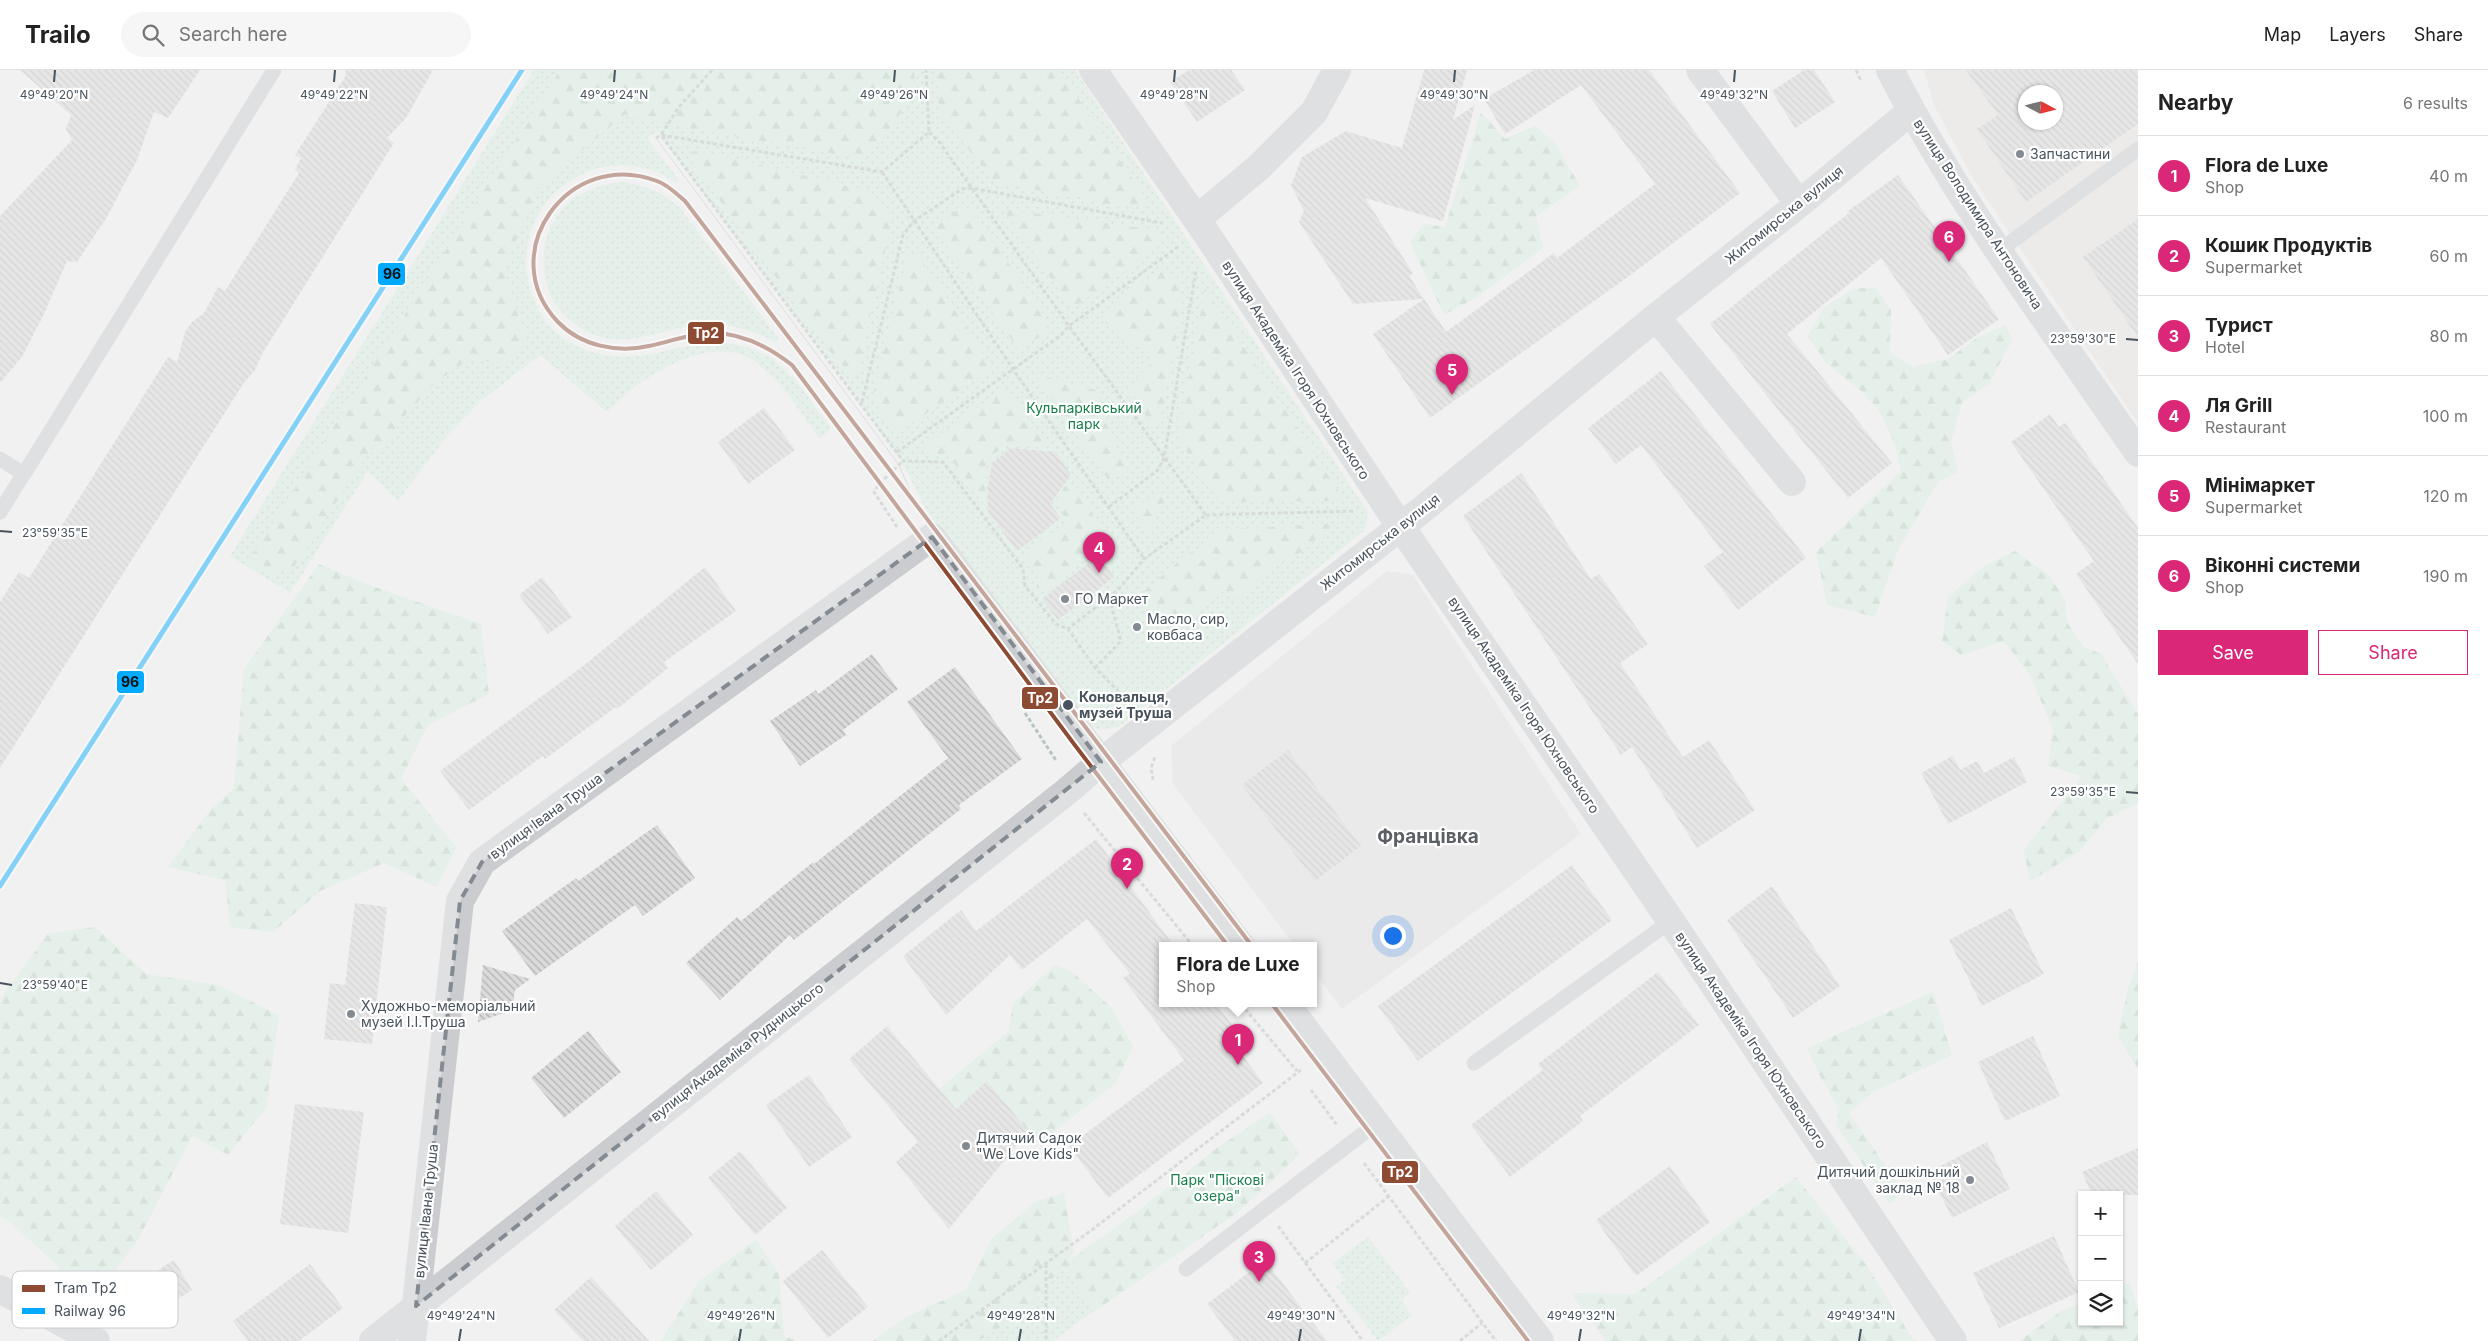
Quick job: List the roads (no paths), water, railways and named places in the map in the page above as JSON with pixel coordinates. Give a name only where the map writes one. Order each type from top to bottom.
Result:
[{"type":"main road","name":"вулиця Володимира Антоновича","points":[[1890,70],[1911,111],[2000,250],[2138,453]]},
{"type":"street","name":"вулиця Академіка Ігоря Юхновського","points":[[1093,70],[1191,230],[1401,526],[1671,921],[1953,1341]]},
{"type":"street","points":[[1191,230],[1259,167],[1314,112],[1337,70]]},
{"type":"street","points":[[1700,70],[1799,204]]},
{"type":"street","name":"Житомирська вулиця","points":[[1101,762],[1401,526],[1911,111]]},
{"type":"street","points":[[1656,317],[1792,482]]},
{"type":"street","name":"вулиця Івана Труша","points":[[412,1341],[460,901],[482,862],[932,537],[1101,762]]},
{"type":"street","points":[[1101,762],[1238,942]]},
{"type":"street","name":"вулиця Академіка Рудницького","points":[[373,1341],[1066,792],[1101,762]]},
{"type":"street","points":[[1288,1007],[1540,1341]]},
{"type":"street","points":[[0,1289],[12,1296]]},
{"type":"street","points":[[72,1328],[96,1341]]},
{"type":"lane","points":[[0,512],[274,70]]},
{"type":"lane","points":[[2000,250],[2138,149]]},
{"type":"lane","points":[[0,459],[24,474]]},
{"type":"lane","points":[[1474,1063],[1671,921]]},
{"type":"lane","points":[[1186,1269],[1377,1123]]},
{"type":"tram line","points":[[656,138],[899,465],[916,505]]},
{"type":"tram line","name":"Тр2","points":[[1225,942],[1074,744],[792,365],[774,352],[755,342],[734,335],[704,333],[625,349],[600,346],[588,342],[577,337],[558,322],[540,295],[534,266],[537,239],[550,213],[569,193],[595,179],[625,175],[657,181],[685,201],[1249,942]]},
{"type":"tram line","name":"Тр2","points":[[1274,1007],[1528,1341]]},
{"type":"rail line","name":"96","points":[[0,886],[522,70]]},
{"type":"place","name":"Запчастини","points":[[2020,154]]},
{"type":"place","name":"Віконні системи","points":[[1949,262]]},
{"type":"place","name":"Мінімаркет","points":[[1452,395]]},
{"type":"place","name":"Ля Grill","points":[[1099,573]]},
{"type":"place","name":"ГО Маркет","points":[[1065,599]]},
{"type":"place","name":"Масло, сир, ковбаса","points":[[1137,627]]},
{"type":"place","name":"Коновальця, музей Труша","points":[[1068,705]]},
{"type":"place","name":"Кошик Продуктів","points":[[1127,889]]},
{"type":"place","name":"Художньо-меморіальний музей І.І.Труша","points":[[351,1014]]},
{"type":"place","name":"Flora de Luxe","points":[[1238,1065]]},
{"type":"place","name":"Дитячий Садок \"We Love Kids\"","points":[[966,1146]]},
{"type":"place","name":"Дитячий дошкільний заклад № 18","points":[[1970,1180]]},
{"type":"place","name":"Турист","points":[[1259,1282]]},
{"type":"district","name":"Францівка","points":[[1428,836]]},
{"type":"park label","name":"Кульпарківський парк","points":[[1084,416]]},
{"type":"park label","name":"Парк \"Піскові озера\"","points":[[1217,1188]]}]
